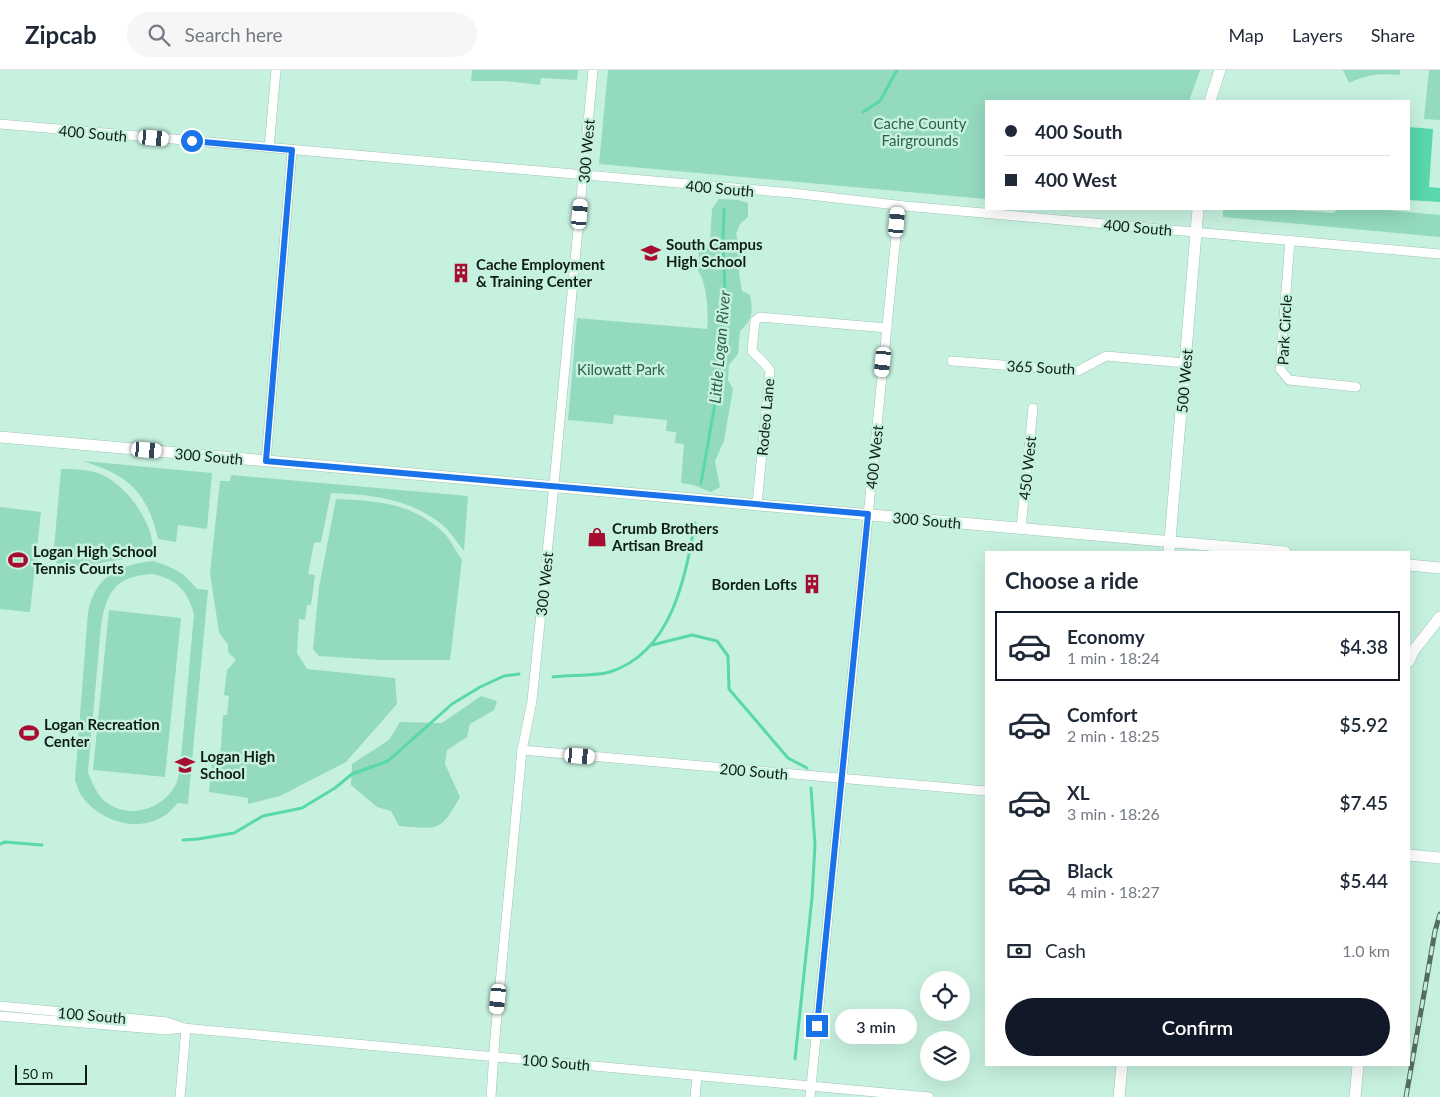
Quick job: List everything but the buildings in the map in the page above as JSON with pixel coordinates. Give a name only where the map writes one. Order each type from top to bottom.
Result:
[{"type":"street","points":[[269,148],[276,70]]},
{"type":"street","name":"300 West","points":[[491,1097],[494,1037],[522,750],[532,701],[593,70]]},
{"type":"street","points":[[1210,100],[1220,70]]},
{"type":"street","name":"400 South","points":[[0,124],[792,193],[899,206],[1440,254]]},
{"type":"street","points":[[266,461],[292,150]]},
{"type":"street","name":"400 West","points":[[810,1097],[899,206]]},
{"type":"street","name":"500 West","points":[[1169,547],[1198,210]]},
{"type":"street","name":"Park Circle","points":[[1290,240],[1280,369],[1288,380],[1356,387]]},
{"type":"street","name":"Rodeo Lane","points":[[757,504],[770,371],[752,351],[754,321],[756,318],[760,316],[887,328]]},
{"type":"street","name":"365 South","points":[[952,361],[1078,371],[1106,356],[1185,363]]},
{"type":"street","name":"450 West","points":[[1021,528],[1033,408]]},
{"type":"street","name":"300 South","points":[[0,437],[1021,528],[1169,547],[1262,551]]},
{"type":"street","points":[[1410,565],[1440,568]]},
{"type":"street","points":[[1410,659],[1414,650],[1440,617]]},
{"type":"street","name":"200 South","points":[[522,750],[985,791]]},
{"type":"street","points":[[1410,856],[1440,858]]},
{"type":"street","name":"100 South","points":[[0,1006],[167,1022],[185,1028]]},
{"type":"street","name":"100 South","points":[[0,1016],[166,1030],[185,1028],[929,1097]]},
{"type":"street","points":[[180,1097],[185,1028]]},
{"type":"street","points":[[1119,1097],[1122,1066]]},
{"type":"street","points":[[1355,1097],[1358,1066]]},
{"type":"street","points":[[695,1097],[697,1076]]},
{"type":"green space","points":[[472,70],[578,70],[577,80],[541,78],[540,85],[505,81],[471,81]]},
{"type":"green space","name":"Cache County Fairgrounds","points":[[608,70],[1200,70],[1189,100],[985,100],[985,199],[599,164]]},
{"type":"green space","points":[[1343,70],[1400,70],[1400,75],[1374,75],[1349,83]]},
{"type":"green space","points":[[1429,70],[1440,70],[1440,120],[1424,119]]},
{"type":"green space","name":"Kilowatt Park","points":[[719,199],[738,200],[748,203],[748,217],[740,224],[736,234],[741,250],[739,273],[742,291],[750,295],[752,311],[750,319],[740,331],[738,354],[729,365],[728,380],[733,389],[724,441],[715,461],[720,487],[711,492],[693,485],[681,483],[684,444],[675,443],[676,432],[666,431],[667,420],[614,415],[613,424],[568,420],[577,318],[707,329],[708,316],[705,291],[698,271],[699,250],[710,242],[712,209]]},
{"type":"green space","points":[[1223,210],[1295,210],[1333,213],[1337,210],[1387,210],[1440,215],[1440,237],[1223,217]]},
{"type":"green space","points":[[83,461],[212,473],[207,529],[178,525],[176,542],[158,539],[147,507],[132,486],[111,472]]},
{"type":"green space","points":[[61,469],[95,472],[110,479],[120,487],[129,496],[144,518],[152,542],[153,554],[64,569],[53,560]]},
{"type":"green space","points":[[231,475],[468,496],[464,551],[447,529],[422,511],[378,497],[331,493],[321,542],[314,543],[308,574],[315,575],[311,605],[307,605],[305,620],[299,619],[297,653],[307,669],[395,678],[397,704],[346,762],[280,796],[248,804],[248,798],[209,792],[212,759],[220,759],[223,715],[227,715],[229,696],[224,695],[227,670],[236,660],[228,652],[228,645],[219,632],[210,573],[220,481],[230,481]]},
{"type":"green space","points":[[336,499],[379,502],[405,509],[430,521],[448,538],[462,560],[450,660],[381,660],[319,656],[313,649],[319,587]]},
{"type":"green space","name":"Logan High School Tennis Courts","points":[[0,507],[41,512],[30,612],[0,609]]},
{"type":"green space","points":[[154,561],[168,566],[183,574],[197,589],[208,590],[188,804],[178,803],[166,815],[154,821],[131,824],[120,822],[99,813],[82,796],[75,780],[88,612],[91,600],[96,589],[111,574],[130,565]],"holes":[[[152,574],[161,576],[180,587],[188,598],[194,614],[180,769],[176,784],[163,800],[145,809],[125,810],[106,802],[100,796],[88,772],[101,626],[106,604],[115,588],[129,578],[139,575]]]},
{"type":"green space","points":[[109,610],[181,618],[165,777],[93,770]]},
{"type":"green space","points":[[481,696],[497,701],[494,710],[470,724],[467,737],[447,750],[445,764],[460,797],[448,817],[442,823],[430,828],[399,826],[391,811],[377,807],[351,785],[352,764],[389,740],[400,722],[442,723]]},
{"type":"shaded area","points":[[1410,127],[1433,129],[1429,187],[1440,188],[1440,202],[1410,200]]},
{"type":"waterway","name":"Little Logan River","points":[[863,112],[880,101],[897,70]]},
{"type":"waterway","name":"Little Logan River","points":[[701,483],[720,375],[725,291],[724,209]]},
{"type":"waterway","name":"Little Logan River","points":[[553,677],[610,672],[631,662],[648,648],[662,631],[672,611],[686,567],[695,523]]},
{"type":"waterway","points":[[652,645],[692,635],[717,641],[728,656],[729,689],[788,758],[807,768]]},
{"type":"waterway","name":"Little Logan River","points":[[183,840],[234,833],[263,816],[302,808],[335,788],[352,774],[388,761],[452,704],[480,687],[504,676],[519,674]]},
{"type":"waterway","points":[[795,1059],[812,898],[815,845],[811,788]]},
{"type":"waterway","name":"Little Logan River","points":[[0,844],[5,842],[42,845]]},
{"type":"railway","points":[[1406,1097],[1435,931],[1440,914]]},
{"type":"place","name":"South Campus High School","points":[[651,253]]},
{"type":"place","name":"Cache Employment & Training Center","points":[[461,273]]},
{"type":"place","name":"Crumb Brothers Artisan Bread","points":[[597,537]]},
{"type":"place","name":"Logan High School Tennis Courts","points":[[18,560]]},
{"type":"place","name":"Borden Lofts","points":[[812,584]]},
{"type":"place","name":"Logan Recreation Center","points":[[29,733]]},
{"type":"place","name":"Logan High School","points":[[185,765]]},
{"type":"route","points":[[192,141],[292,150],[266,461],[868,514],[817,1026]]}]
